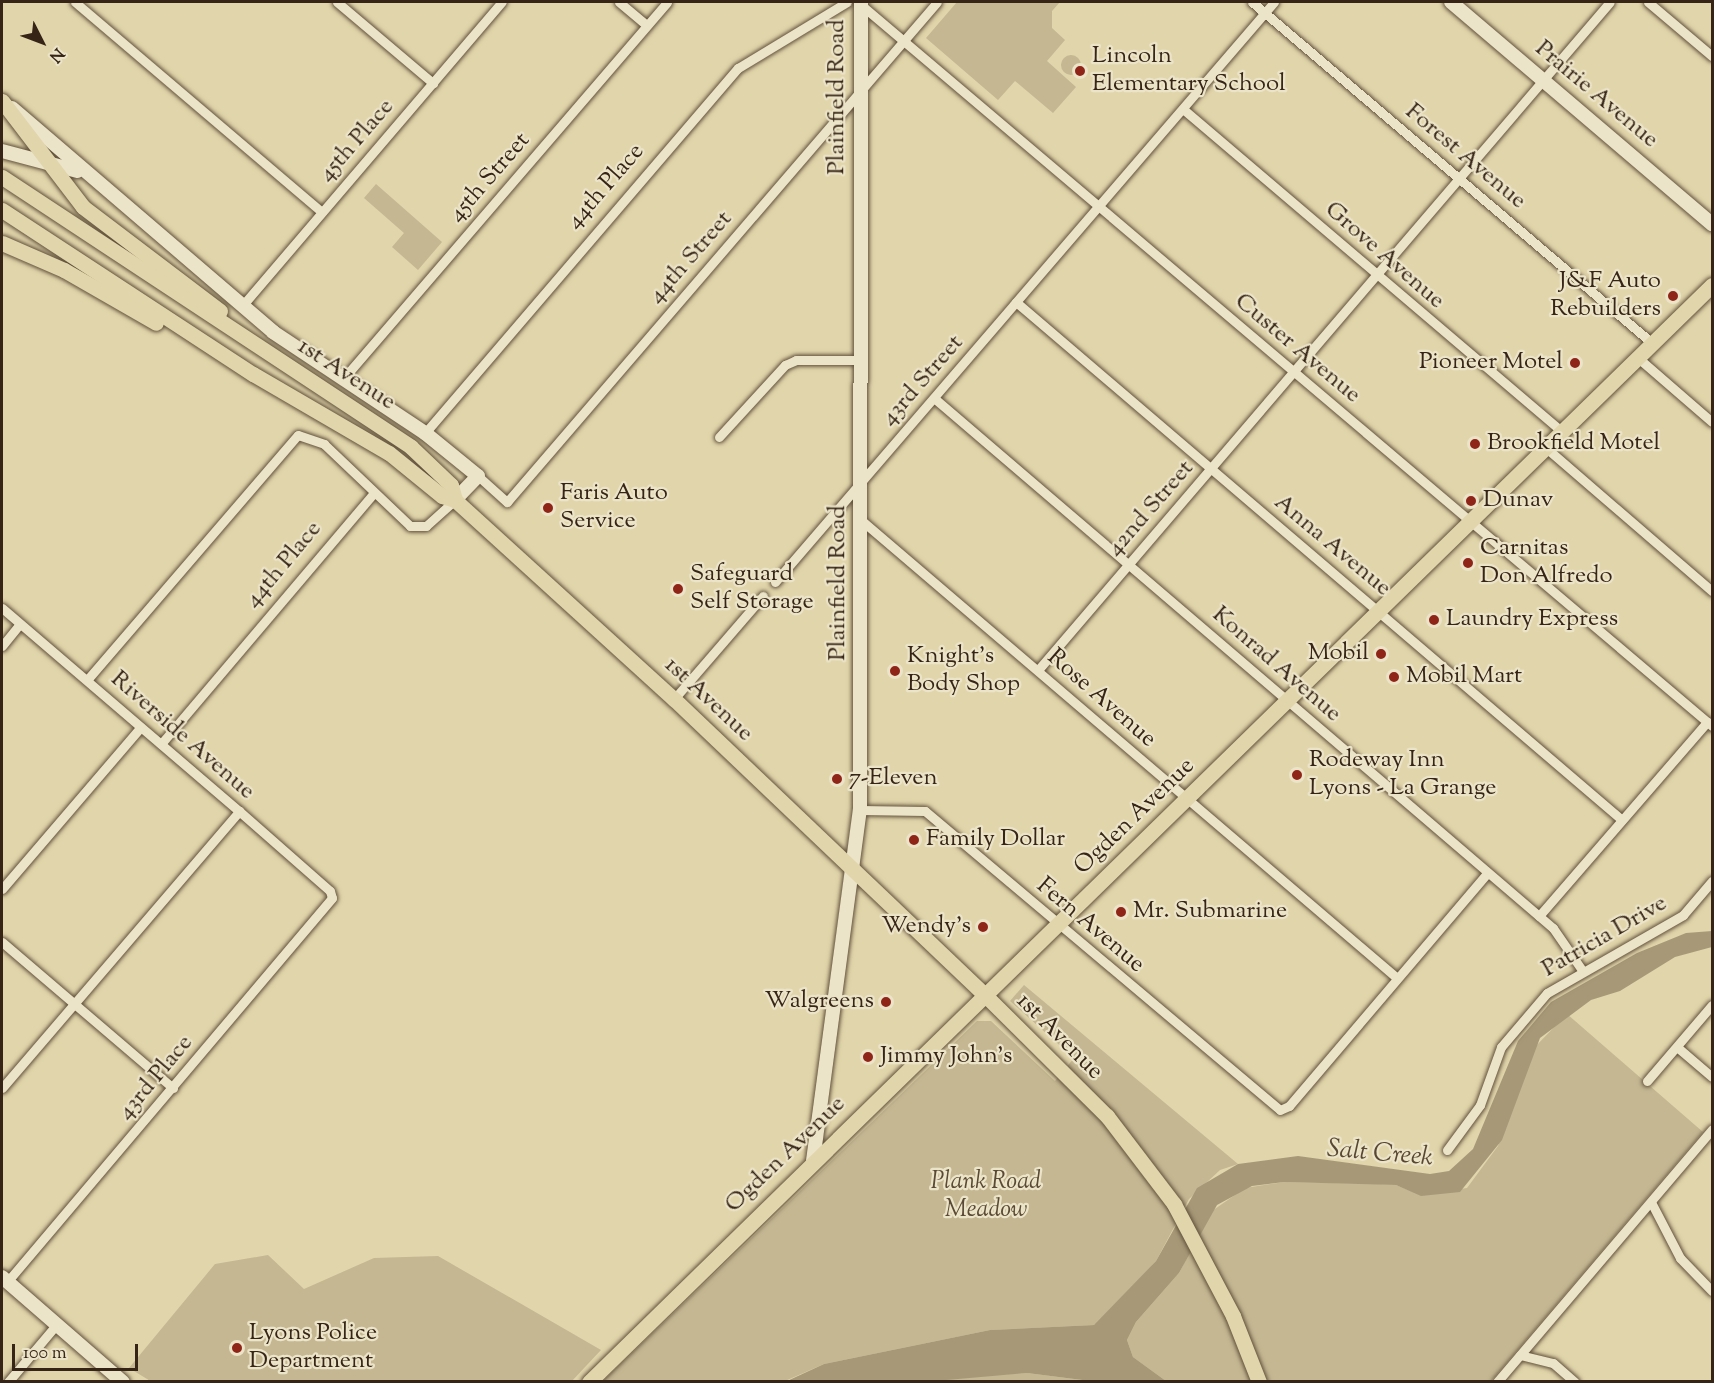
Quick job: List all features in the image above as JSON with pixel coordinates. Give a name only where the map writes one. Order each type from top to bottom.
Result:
[{"type":"main road","points":[[2,100],[44,160],[94,218],[311,380]]},
{"type":"main road","name":"1st Avenue","points":[[2,177],[411,447],[451,485],[455,500]]},
{"type":"main road","name":"1st Avenue","points":[[2,210],[276,388],[389,453],[442,496],[455,500],[674,699],[985,995],[1107,1116],[1174,1204],[1205,1260],[1259,1382]]},
{"type":"main road","points":[[2,243],[64,270],[276,388]]},
{"type":"main road","name":"Ogden Avenue","points":[[589,1382],[1713,285]]},
{"type":"street","points":[[75,2],[322,212]]},
{"type":"street","points":[[337,2],[433,83]]},
{"type":"street","name":"45th Place","points":[[242,306],[502,2]]},
{"type":"street","points":[[619,2],[646,25]]},
{"type":"street","name":"45th Street","points":[[344,380],[667,2]]},
{"type":"street","name":"44th Place","points":[[425,433],[738,68],[847,2]]},
{"type":"street","name":"44th Street","points":[[478,476],[507,502],[938,2]]},
{"type":"street","name":"Forest Avenue","points":[[1252,2],[1652,343]]},
{"type":"street","name":"43rd Street","points":[[775,582],[1274,2]]},
{"type":"street","name":"Prairie Avenue","points":[[1451,2],[1713,224]]},
{"type":"street","name":"42nd Street","points":[[1038,670],[1610,2]]},
{"type":"street","points":[[1648,2],[1713,56]]},
{"type":"street","name":"Custer Avenue","points":[[860,3],[1710,724]]},
{"type":"street","name":"Plainfield Road","points":[[813,1161],[855,872],[860,810],[860,3]]},
{"type":"street","points":[[2,100],[301,354],[425,433],[478,476],[435,521],[418,528],[402,521],[324,444],[308,435],[298,435],[267,468],[87,680]]},
{"type":"street","name":"Grove Avenue","points":[[1183,109],[1561,431]]},
{"type":"street","points":[[2,151],[74,169],[113,196]]},
{"type":"street","name":"Anna Avenue","points":[[1016,302],[1622,820]]},
{"type":"street","points":[[1637,357],[1713,422]]},
{"type":"street","points":[[719,437],[785,365],[796,360],[860,360]]},
{"type":"street","name":"Konrad Avenue","points":[[934,398],[1539,916],[1582,970]]},
{"type":"street","points":[[1545,447],[1713,591]]},
{"type":"street","name":"44th Place","points":[[161,744],[374,493]]},
{"type":"street","name":"Rose Avenue","points":[[861,520],[1397,978]]},
{"type":"street","points":[[674,699],[763,596]]},
{"type":"street","name":"Riverside Avenue","points":[[2,608],[239,811],[330,891],[332,898]]},
{"type":"street","points":[[2,646],[20,624]]},
{"type":"street","points":[[1539,916],[1622,820],[1710,724]]},
{"type":"street","points":[[2,889],[141,727]]},
{"type":"street","name":"Fern Avenue","points":[[860,810],[925,811],[1280,1110],[1289,1106],[1397,978]]},
{"type":"street","points":[[2,1089],[239,811]]},
{"type":"street","points":[[1397,978],[1487,873]]},
{"type":"street","name":"Patricia Drive","points":[[1447,1150],[1480,1106],[1501,1047],[1547,993],[1582,970],[1683,915],[1713,881]]},
{"type":"street","name":"43rd Place","points":[[4,1279],[48,1233],[173,1088],[332,898]]},
{"type":"street","points":[[2,942],[173,1088]]},
{"type":"street","points":[[1647,1081],[1713,1005]]},
{"type":"street","points":[[1677,1047],[1713,1077]]},
{"type":"street","points":[[1497,1382],[1713,1130]]},
{"type":"street","points":[[1651,1202],[1680,1258],[1713,1291]]},
{"type":"street","points":[[4,1279],[123,1382]]},
{"type":"street","points":[[8,1382],[57,1324]]},
{"type":"street","points":[[1520,1355],[1553,1364],[1575,1382]]},
{"type":"green space","points":[[957,2],[1060,2],[1052,11],[1052,28],[1065,40],[1047,61],[1076,87],[1053,113],[1015,81],[998,100],[926,38]]},
{"type":"green space","points":[[1071,55],[1078,58],[1081,65],[1078,72],[1071,75],[1064,72],[1061,65],[1064,58]]},
{"type":"green space","points":[[376,184],[442,242],[418,270],[392,247],[404,233],[364,198]]},
{"type":"green space","name":"Plank Road Meadow","points":[[1024,985],[1238,1164],[1220,1170],[1189,1199],[1156,1261],[1107,1316],[1094,1325],[990,1330],[824,1364],[785,1381],[602,1382],[977,1021],[991,1021],[1055,1081],[1074,1058],[1010,1001]]},
{"type":"green space","points":[[1567,1014],[1703,1132],[1491,1381],[1166,1381],[1133,1357],[1127,1340],[1136,1322],[1179,1273],[1212,1211],[1245,1188],[1284,1182],[1377,1184],[1396,1185],[1421,1195],[1467,1188],[1498,1146],[1533,1049]]},
{"type":"green space","points":[[268,1255],[304,1289],[374,1258],[438,1256],[601,1350],[571,1382],[152,1382],[129,1368],[215,1264]]},
{"type":"green space","points":[[1027,1373],[1090,1381],[924,1382],[978,1376]]},
{"type":"shaded area","points":[[1712,931],[1712,947],[1675,957],[1620,991],[1591,1000],[1540,1038],[1502,1140],[1460,1192],[1421,1196],[1396,1185],[1284,1182],[1252,1186],[1217,1205],[1179,1273],[1136,1322],[1127,1340],[1133,1357],[1166,1381],[1090,1381],[1027,1373],[924,1382],[785,1382],[824,1364],[990,1330],[1094,1325],[1156,1261],[1197,1188],[1238,1164],[1298,1156],[1430,1174],[1449,1171],[1473,1149],[1518,1041],[1551,1002],[1637,953],[1686,933]]},
{"type":"place","name":"Lincoln Elementary School","points":[[1080,71]]},
{"type":"place","name":"J&F Auto Rebuilders","points":[[1673,296]]},
{"type":"place","name":"Pioneer Motel","points":[[1575,363]]},
{"type":"place","name":"Brookfield Motel","points":[[1475,444]]},
{"type":"place","name":"Dunav","points":[[1471,501]]},
{"type":"place","name":"Faris Auto Service","points":[[548,508]]},
{"type":"place","name":"Carnitas Don Alfredo","points":[[1468,563]]},
{"type":"place","name":"Safeguard Self Storage","points":[[678,589]]},
{"type":"place","name":"Laundry Express","points":[[1434,620]]},
{"type":"place","name":"Mobil","points":[[1381,654]]},
{"type":"place","name":"Knight's Body Shop","points":[[895,671]]},
{"type":"place","name":"Mobil Mart","points":[[1394,677]]},
{"type":"place","name":"Rodeway Inn Lyons - La Grange","points":[[1297,775]]},
{"type":"place","name":"7-Eleven","points":[[837,779]]},
{"type":"place","name":"Family Dollar","points":[[914,840]]},
{"type":"place","name":"Mr. Submarine","points":[[1121,912]]},
{"type":"place","name":"Wendy's","points":[[983,927]]},
{"type":"place","name":"Walgreens","points":[[886,1002]]},
{"type":"place","name":"Jimmy John's","points":[[868,1057]]},
{"type":"place","name":"Lyons Police Department","points":[[237,1348]]},
{"type":"water label","name":"Salt Creek","points":[[1380,1154]]}]
